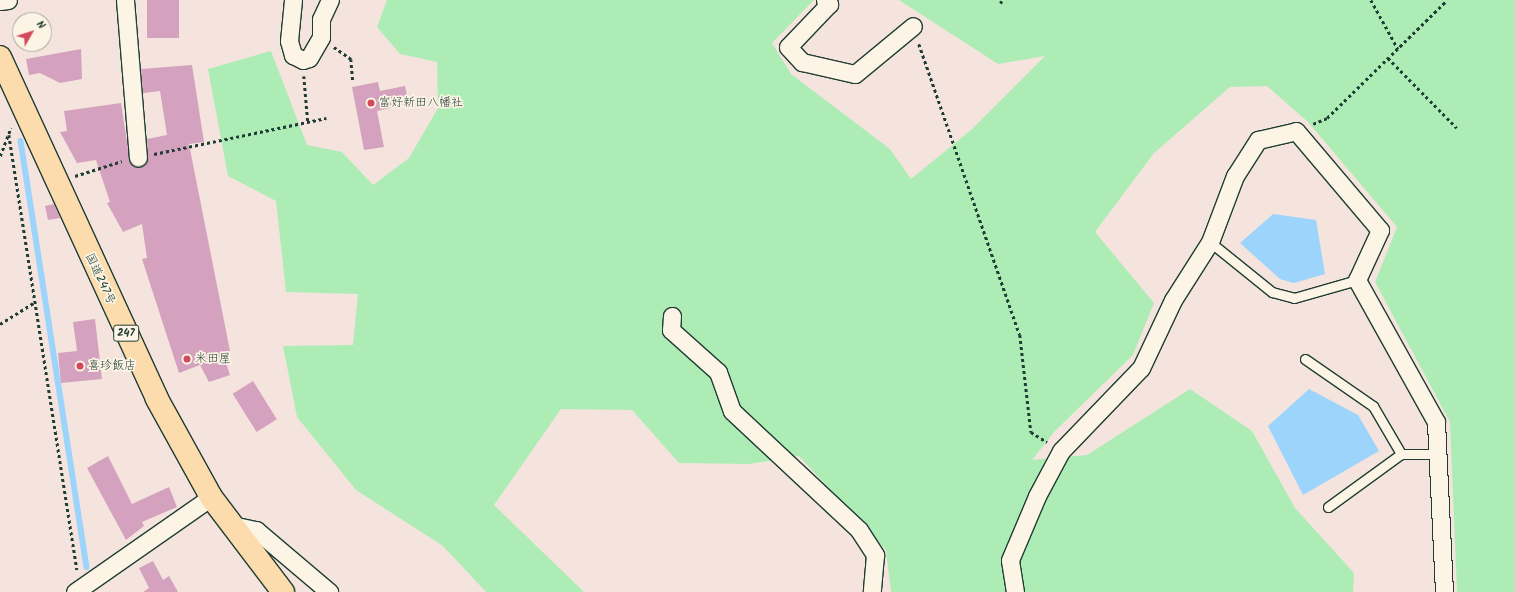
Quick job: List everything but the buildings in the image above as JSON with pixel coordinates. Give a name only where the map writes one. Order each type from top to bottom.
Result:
[{"type":"highway","name":"国道247号","points":[[0,57],[157,399],[211,497],[283,592]]},
{"type":"street","points":[[0,1],[8,0]]},
{"type":"street","points":[[125,0],[138,157]]},
{"type":"street","points":[[293,0],[289,41],[293,55],[303,60],[309,58],[321,37],[321,19],[330,0]]},
{"type":"street","points":[[825,0],[829,4],[788,47],[802,62],[855,74],[913,26]]},
{"type":"street","points":[[1015,592],[1010,560],[1037,496],[1061,451],[1141,368],[1174,300],[1210,242],[1235,176],[1258,140],[1296,131],[1380,230],[1357,280],[1436,422],[1444,592]]},
{"type":"street","points":[[672,316],[670,330],[718,372],[732,411],[859,530],[875,555],[872,592]]},
{"type":"street","points":[[77,590],[211,497]]},
{"type":"street","points":[[232,525],[256,530],[329,592]]},
{"type":"lane","points":[[1210,242],[1272,292],[1294,298],[1357,280]]},
{"type":"lane","points":[[1305,359],[1373,406],[1401,454]]},
{"type":"lane","points":[[1328,507],[1401,454],[1437,454]]},
{"type":"path","points":[[1000,3],[1003,0]]},
{"type":"path","points":[[1371,0],[1398,49]]},
{"type":"path","points":[[1296,131],[1327,118],[1447,0]]},
{"type":"path","points":[[913,26],[1020,335],[1031,432],[1061,451]]},
{"type":"path","points":[[321,37],[352,59],[353,82]]},
{"type":"path","points":[[1388,58],[1457,128]]},
{"type":"path","points":[[303,60],[308,123]]},
{"type":"path","points":[[57,184],[138,157],[308,123],[326,118]]},
{"type":"path","points":[[9,136],[77,590]]},
{"type":"path","points":[[0,324],[35,302]]},
{"type":"green space","points":[[387,0],[814,0],[772,43],[791,74],[890,149],[911,179],[971,130],[1045,56],[998,64],[899,0],[1515,0],[1515,592],[1457,592],[1450,422],[1375,282],[1397,227],[1308,122],[1267,86],[1230,87],[1154,153],[1095,232],[1154,303],[1133,355],[1055,431],[1032,460],[1087,455],[1190,389],[1252,431],[1295,508],[1354,573],[1353,592],[891,592],[886,550],[799,456],[749,464],[679,463],[632,410],[561,409],[494,505],[584,592],[486,592],[443,546],[356,490],[297,417],[283,346],[353,345],[358,294],[286,292],[276,201],[228,176],[208,69],[271,51],[307,145],[342,152],[373,185],[409,158],[438,108],[437,62],[400,54],[377,27]]},
{"type":"water","points":[[1273,214],[1316,220],[1325,274],[1294,283],[1280,279],[1240,243]]},
{"type":"water","points":[[1309,389],[1358,415],[1379,451],[1303,495],[1268,426]]},
{"type":"waterway","points":[[21,141],[87,567]]},
{"type":"place","name":"富好新田八幡社","points":[[371,103]]},
{"type":"place","name":"米田屋","points":[[187,359]]},
{"type":"place","name":"喜珍飯店","points":[[80,366]]}]
